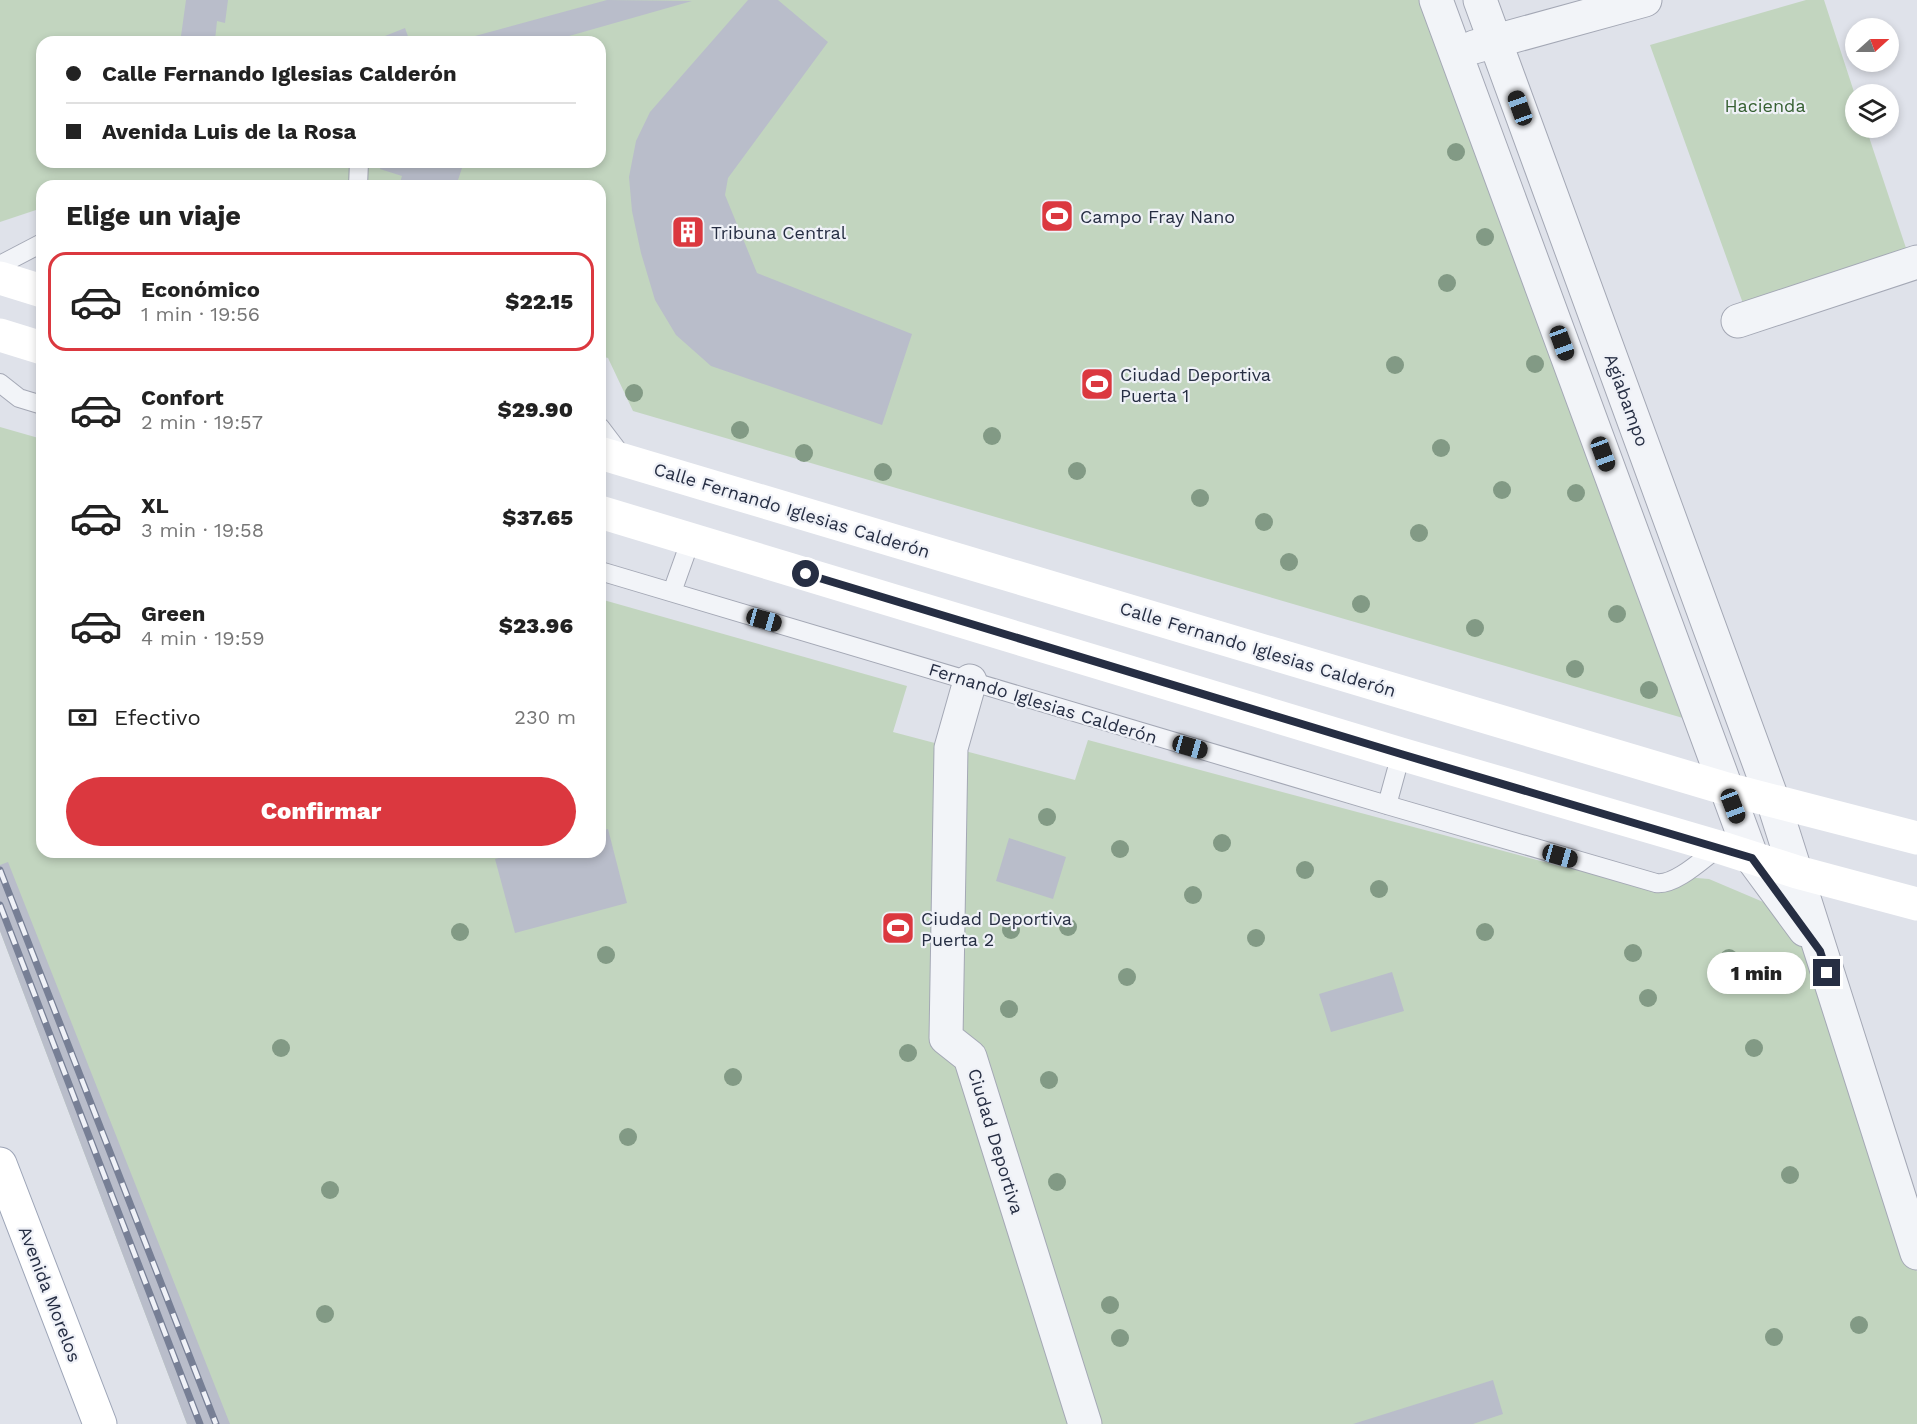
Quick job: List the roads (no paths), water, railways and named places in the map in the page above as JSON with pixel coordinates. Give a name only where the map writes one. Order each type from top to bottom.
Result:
[{"type":"street","name":"Agiabampo","points":[[1480,0],[1773,801],[1917,1253]]},
{"type":"street","points":[[1454,52],[1645,0]]},
{"type":"street","points":[[1441,1],[1454,52],[1752,858],[1820,951]]},
{"type":"street","points":[[1738,321],[1917,262]]},
{"type":"street","points":[[0,278],[36,289]]},
{"type":"street","points":[[0,335],[36,346]]},
{"type":"street","name":"Calle Fernando Iglesias Calderón","points":[[612,457],[1727,789],[1917,838]]},
{"type":"street","points":[[606,514],[1797,872],[1917,904]]},
{"type":"street","name":"Ciudad Deportiva","points":[[970,681],[951,748],[946,1038],[970,1057],[1085,1424]]},
{"type":"street","name":"Avenida Morelos","points":[[0,1164],[100,1424]]},
{"type":"lane","points":[[0,265],[36,246]]},
{"type":"lane","points":[[0,383],[19,398],[36,403]]},
{"type":"lane","points":[[606,442],[612,457]]},
{"type":"lane","points":[[672,592],[692,539]]},
{"type":"lane","name":"Fernando Iglesias Calderón","points":[[606,573],[1656,884],[1673,880],[1719,847]]},
{"type":"lane","points":[[1387,805],[1401,754]]},
{"type":"railway","points":[[0,870],[216,1424]]},
{"type":"railway","points":[[0,905],[200,1424]]},
{"type":"place","name":"Campo Fray Nano","points":[[1057,216]]},
{"type":"place","name":"Tribuna Central","points":[[688,232]]},
{"type":"place","name":"Ciudad Deportiva Puerta 1","points":[[1097,384]]},
{"type":"place","name":"Ciudad Deportiva Puerta 2","points":[[898,928]]},
{"type":"park label","name":"Hacienda","points":[[1765,105]]}]
